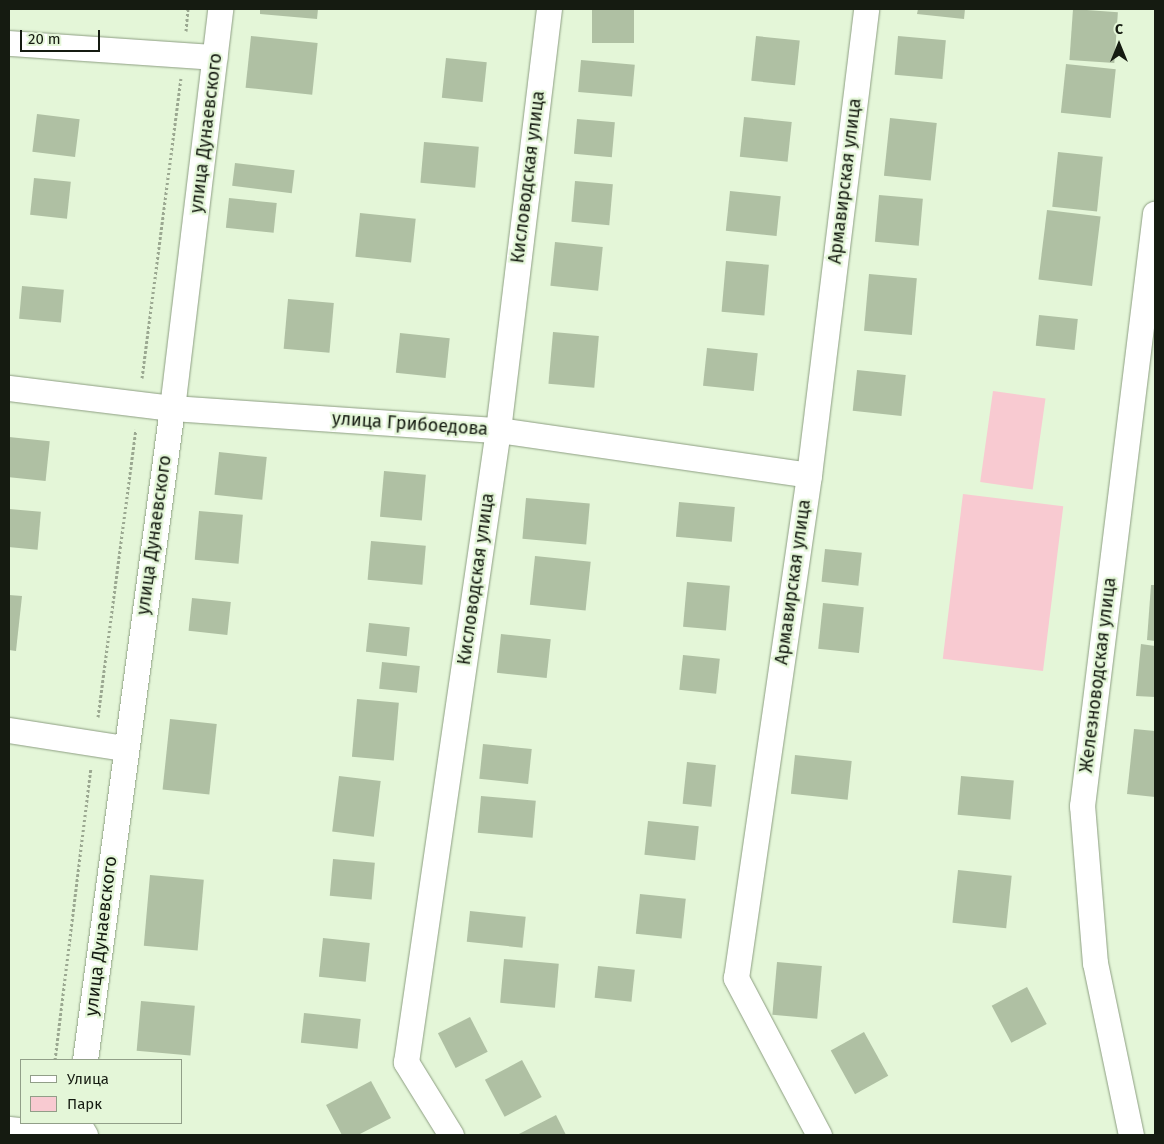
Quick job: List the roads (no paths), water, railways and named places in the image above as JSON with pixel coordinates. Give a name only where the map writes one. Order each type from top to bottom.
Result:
[{"type":"street","name":"улица Дунаевского","points":[[85,1059],[124,748],[172,408],[220,9]]},
{"type":"street","name":"Кисловодская улица","points":[[451,1135],[406,1062],[498,430],[549,9]]},
{"type":"street","name":"Армавирская улица","points":[[819,1135],[736,978],[809,475],[866,9]]},
{"type":"street","points":[[9,43],[215,57]]},
{"type":"street","name":"Железноводская улица","points":[[1130,1135],[1095,963],[1082,806],[1155,213]]},
{"type":"street","name":"улица Грибоедова","points":[[9,388],[172,408],[498,430],[809,475]]},
{"type":"street","points":[[9,730],[124,748]]},
{"type":"street","points":[[79,1124],[85,1135]]},
{"type":"street","points":[[9,1129],[64,1135]]}]
